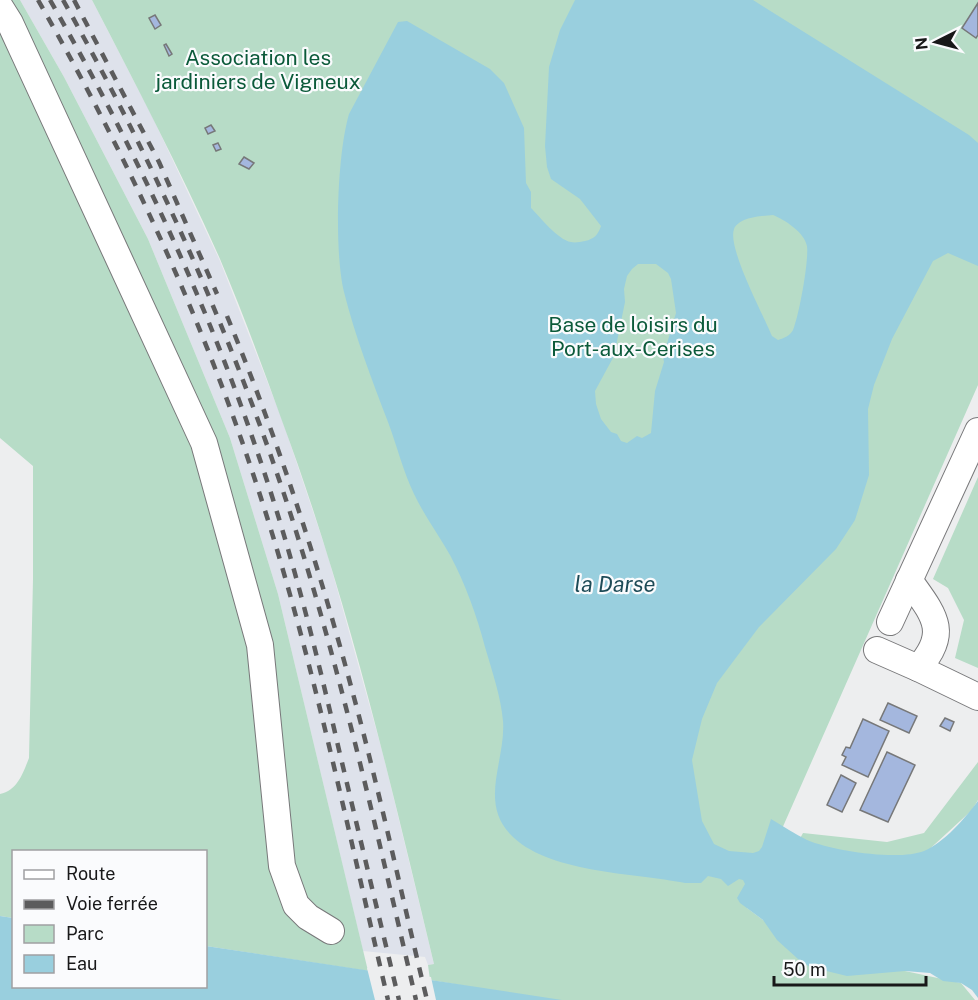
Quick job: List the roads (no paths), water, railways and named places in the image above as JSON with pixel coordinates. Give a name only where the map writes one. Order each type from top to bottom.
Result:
[{"type":"street","points":[[0,8],[18,40],[204,442],[260,645],[282,867],[296,905],[308,917],[331,931]]},
{"type":"street","points":[[890,622],[978,431]]},
{"type":"street","points":[[909,580],[933,617],[936,630],[933,649],[918,668]]},
{"type":"street","points":[[878,650],[978,697]]},
{"type":"water","name":"la Darse","points":[[575,0],[753,0],[969,135],[978,143],[978,266],[948,253],[933,261],[892,339],[874,385],[868,409],[869,475],[855,520],[836,549],[759,627],[717,683],[702,719],[692,760],[702,821],[714,844],[729,851],[753,853],[759,851],[771,819],[807,840],[833,848],[883,855],[913,854],[932,847],[947,836],[978,801],[978,998],[972,990],[961,983],[943,981],[930,973],[905,971],[847,976],[810,967],[777,940],[763,920],[740,903],[737,898],[745,884],[743,880],[739,879],[728,886],[721,879],[708,876],[701,883],[685,883],[568,864],[526,847],[510,834],[501,821],[496,808],[495,794],[503,736],[498,693],[466,588],[410,485],[353,325],[341,274],[338,203],[342,153],[349,114],[398,22],[407,21],[490,69],[504,83],[524,128],[526,183],[531,192],[531,208],[555,233],[566,240],[578,242],[593,238],[601,226],[580,199],[551,179],[547,167],[545,146],[549,67],[560,30]],"holes":[[[773,215],[798,231],[807,246],[801,301],[793,330],[785,338],[778,340],[772,336],[747,282],[733,238],[734,229],[741,222]],[[638,264],[656,264],[668,273],[676,313],[655,391],[651,433],[642,438],[637,436],[627,443],[611,432],[601,419],[595,391],[614,356],[625,302],[624,289],[627,276]]]},
{"type":"water","points":[[0,916],[12,918],[12,988],[207,988],[207,946],[562,1000],[0,1000]]},
{"type":"railway","points":[[38,0],[98,110],[153,223],[204,339],[247,456],[289,590],[307,658],[388,1000]]},
{"type":"railway","points":[[50,0],[138,164],[190,277],[257,451],[292,562],[312,637],[399,1000]]},
{"type":"railway","points":[[63,0],[128,121],[187,246],[240,373],[287,503],[341,688],[416,1000]]},
{"type":"railway","points":[[74,0],[159,162],[217,294]]},
{"type":"railway","points":[[227,316],[280,454],[325,595],[372,767],[427,1000]]},
{"type":"park label","name":"Association les jardiniers de Vigneux","points":[[258,70]]},
{"type":"park label","name":"Base de loisirs du Port-aux-Cerises","points":[[633,337]]}]
